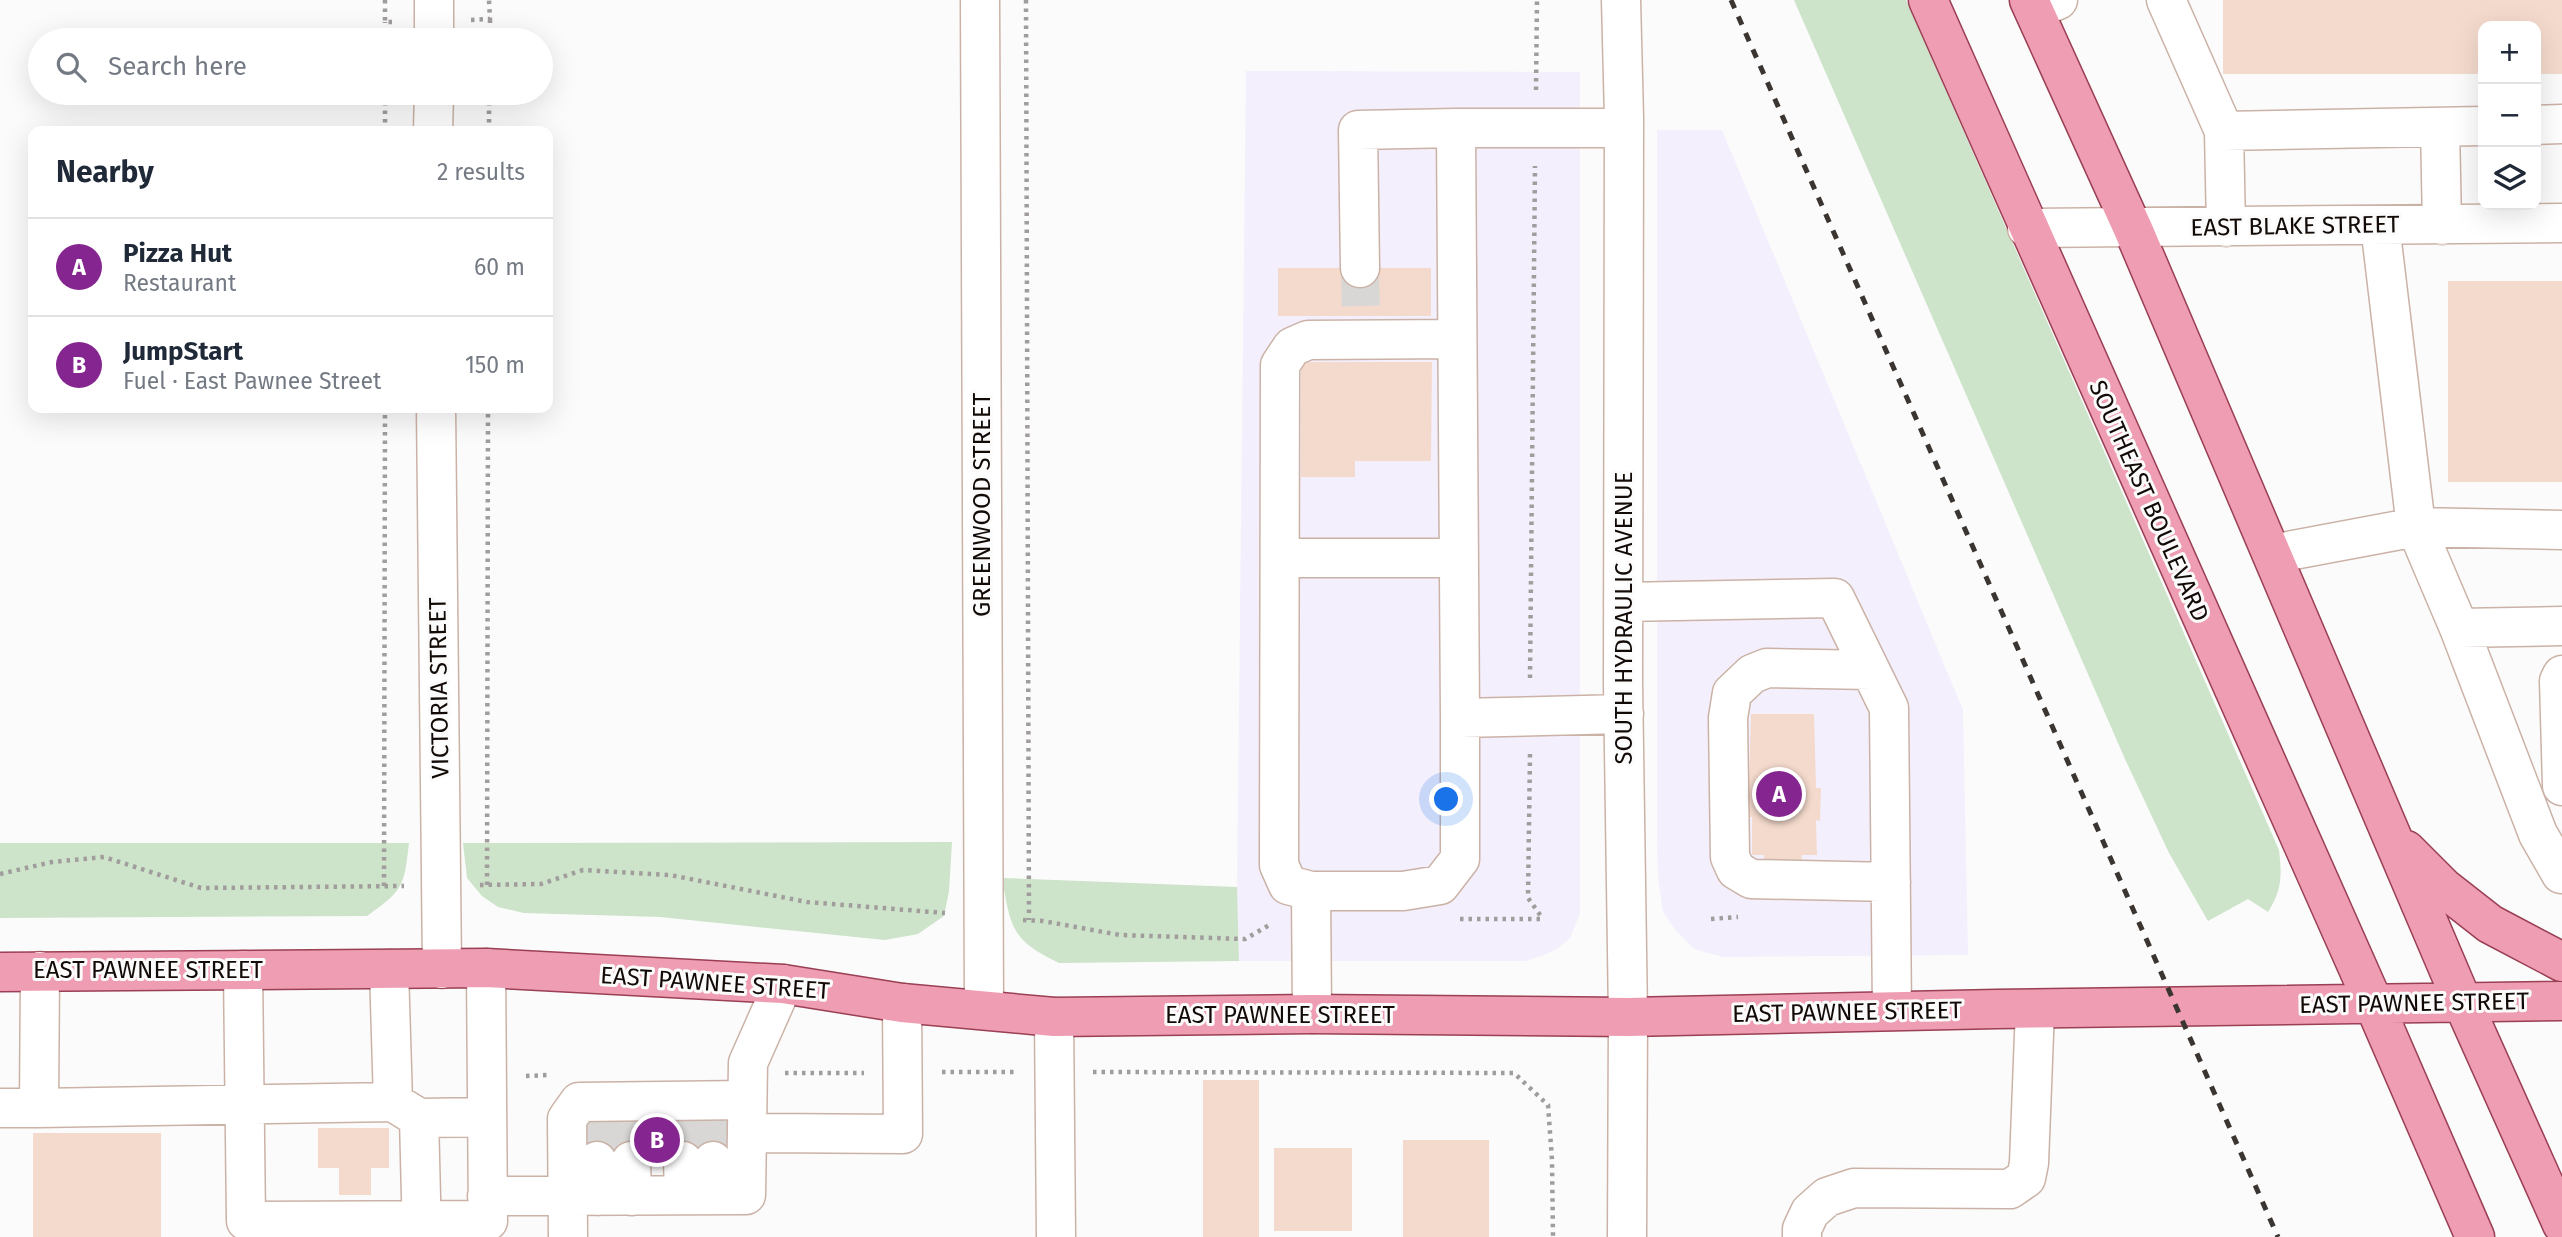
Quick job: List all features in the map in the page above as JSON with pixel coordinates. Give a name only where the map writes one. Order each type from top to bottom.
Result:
[{"type":"main road","name":"SOUTHEAST BOULEVARD","points":[[1928,0],[2475,1237]]},
{"type":"main road","points":[[2040,3],[2133,229],[2462,1001],[2562,1224]]},
{"type":"main road","points":[[2392,835],[2444,888],[2490,924],[2562,962]]},
{"type":"main road","name":"EAST PAWNEE STREET","points":[[0,971],[485,968],[783,984],[902,1003],[1054,1017],[1312,1014],[1628,1017],[2373,1002],[2562,1001]]},
{"type":"street","points":[[434,0],[434,28]]},
{"type":"street","name":"GREENWOOD STREET","points":[[980,0],[984,1010]]},
{"type":"street","name":"SOUTH HYDRAULIC AVENUE","points":[[1621,0],[1624,128],[1623,601],[1628,1017],[1627,1237]]},
{"type":"street","points":[[2166,0],[2224,131],[2226,227]]},
{"type":"street","points":[[433,126],[434,105]]},
{"type":"street","points":[[2541,125],[2562,124]]},
{"type":"street","points":[[2224,131],[2478,126]]},
{"type":"street","points":[[2440,127],[2442,225]]},
{"type":"street","points":[[1311,905],[1440,885],[1460,859],[1455,128]]},
{"type":"street","points":[[1360,268],[1357,130],[1624,128]]},
{"type":"street","name":"EAST BLAKE STREET","points":[[2027,228],[2562,223]]},
{"type":"street","points":[[2380,225],[2416,527],[2459,628],[2538,834],[2561,874]]},
{"type":"street","points":[[1312,1014],[1311,905],[1288,885],[1279,865],[1280,365],[1292,346],[1361,328],[1457,339]]},
{"type":"street","name":"VICTORIA STREET","points":[[436,413],[442,969]]},
{"type":"street","points":[[2272,554],[2416,527],[2562,530]]},
{"type":"street","points":[[1280,558],[1459,558]]},
{"type":"street","points":[[1623,601],[1835,598],[1889,708],[1892,1011]]},
{"type":"street","points":[[2459,628],[2562,626]]},
{"type":"street","points":[[1870,670],[1767,668],[1752,674],[1732,693],[1728,718],[1730,857],[1737,870],[1751,879],[1891,882]]},
{"type":"street","points":[[2562,675],[2559,681],[2562,786]]},
{"type":"street","points":[[1460,718],[1624,714]]},
{"type":"street","points":[[2561,874],[2562,831]]},
{"type":"street","points":[[485,968],[487,1218]]},
{"type":"street","points":[[389,969],[422,1229]]},
{"type":"street","points":[[243,970],[246,1221],[422,1229],[487,1218],[605,1182],[698,1178],[746,1195],[713,1112]]},
{"type":"street","points":[[39,1108],[40,971]]},
{"type":"street","points":[[713,1112],[748,1063],[783,984]]},
{"type":"street","points":[[605,1182],[567,1119],[579,1102],[613,1110],[713,1112],[903,1135],[902,1003]]},
{"type":"street","points":[[1802,1237],[1802,1229],[1810,1212],[1827,1197],[1854,1188],[2010,1189],[2026,1178],[2029,1163],[2035,1009]]},
{"type":"street","points":[[1054,1017],[1056,1237]]},
{"type":"street","points":[[0,1108],[244,1104],[406,1110],[485,1117]]},
{"type":"street","points":[[568,1237],[605,1182]]},
{"type":"path","points":[[1026,0],[1029,920]]},
{"type":"path","points":[[1448,919],[1544,919],[1528,898],[1537,0]]},
{"type":"path","points":[[490,19],[490,28]]},
{"type":"path","points":[[385,22],[385,28]]},
{"type":"path","points":[[385,105],[385,126]]},
{"type":"path","points":[[489,105],[489,126]]},
{"type":"path","points":[[384,887],[385,413]]},
{"type":"path","points":[[486,885],[488,413]]},
{"type":"path","points":[[0,874],[52,862],[104,856],[201,888],[541,884],[583,870],[670,875],[807,902],[1029,920],[1120,935],[1245,939],[1279,919],[1311,905]]},
{"type":"path","points":[[1548,1105],[1553,1237]]},
{"type":"shaded area","points":[[1246,71],[1580,72],[1580,914],[1570,938],[1557,949],[1542,956],[1525,961],[1239,961],[1237,887]]},
{"type":"shaded area","points":[[1657,130],[1722,130],[1963,710],[1968,955],[1723,957],[1694,949],[1676,931],[1663,912],[1657,843]]},
{"type":"green space","points":[[1794,0],[1906,0],[2279,850],[2280,883],[2268,912],[2248,899],[2208,921],[2169,853],[2125,759]]},
{"type":"green space","points":[[952,842],[949,891],[944,916],[918,934],[885,940],[660,917],[524,913],[498,907],[482,896],[467,878],[463,843]]},
{"type":"green space","points":[[0,843],[409,843],[406,869],[400,886],[388,900],[367,916],[0,918]]},
{"type":"green space","points":[[1002,878],[1237,887],[1239,961],[1059,963],[1031,947],[1016,931],[1011,921]]},
{"type":"building","points":[[2223,0],[2562,0],[2562,74],[2541,74],[2541,21],[2478,21],[2478,74],[2223,74]]},
{"type":"building","points":[[1278,268],[1431,268],[1431,316],[1278,316]]},
{"type":"building","points":[[2448,281],[2562,281],[2562,482],[2448,482]]},
{"type":"building","points":[[1301,362],[1432,362],[1431,461],[1355,461],[1355,477],[1301,477]]},
{"type":"building","points":[[1751,714],[1814,714],[1816,788],[1821,788],[1820,821],[1816,820],[1817,855],[1802,855],[1801,862],[1764,862],[1764,855],[1752,855],[1752,817],[1742,818],[1741,783],[1749,782]]},
{"type":"building","points":[[1203,1080],[1259,1080],[1259,1237],[1203,1237]]},
{"type":"building","points":[[588,1118],[719,1118],[719,1161],[588,1161]]},
{"type":"building","points":[[318,1128],[389,1128],[389,1168],[371,1168],[371,1195],[339,1195],[339,1168],[318,1168]]},
{"type":"building","points":[[33,1133],[161,1133],[161,1237],[33,1237]]},
{"type":"building","points":[[1403,1140],[1489,1140],[1489,1237],[1403,1237]]},
{"type":"building","points":[[1274,1148],[1352,1148],[1352,1231],[1274,1231]]},
{"type":"tunnel","points":[[1360,268],[1361,316]]},
{"type":"tunnel","points":[[595,1118],[597,1161]]},
{"type":"tunnel","points":[[630,1118],[631,1161]]},
{"type":"tunnel","points":[[681,1118],[683,1161]]},
{"type":"tunnel","points":[[712,1118],[713,1161]]},
{"type":"railway","points":[[1731,0],[2278,1237]]},
{"type":"place","name":"Pizza Hut","points":[[1779,794]]},
{"type":"place","name":"JumpStart","points":[[657,1140]]}]
